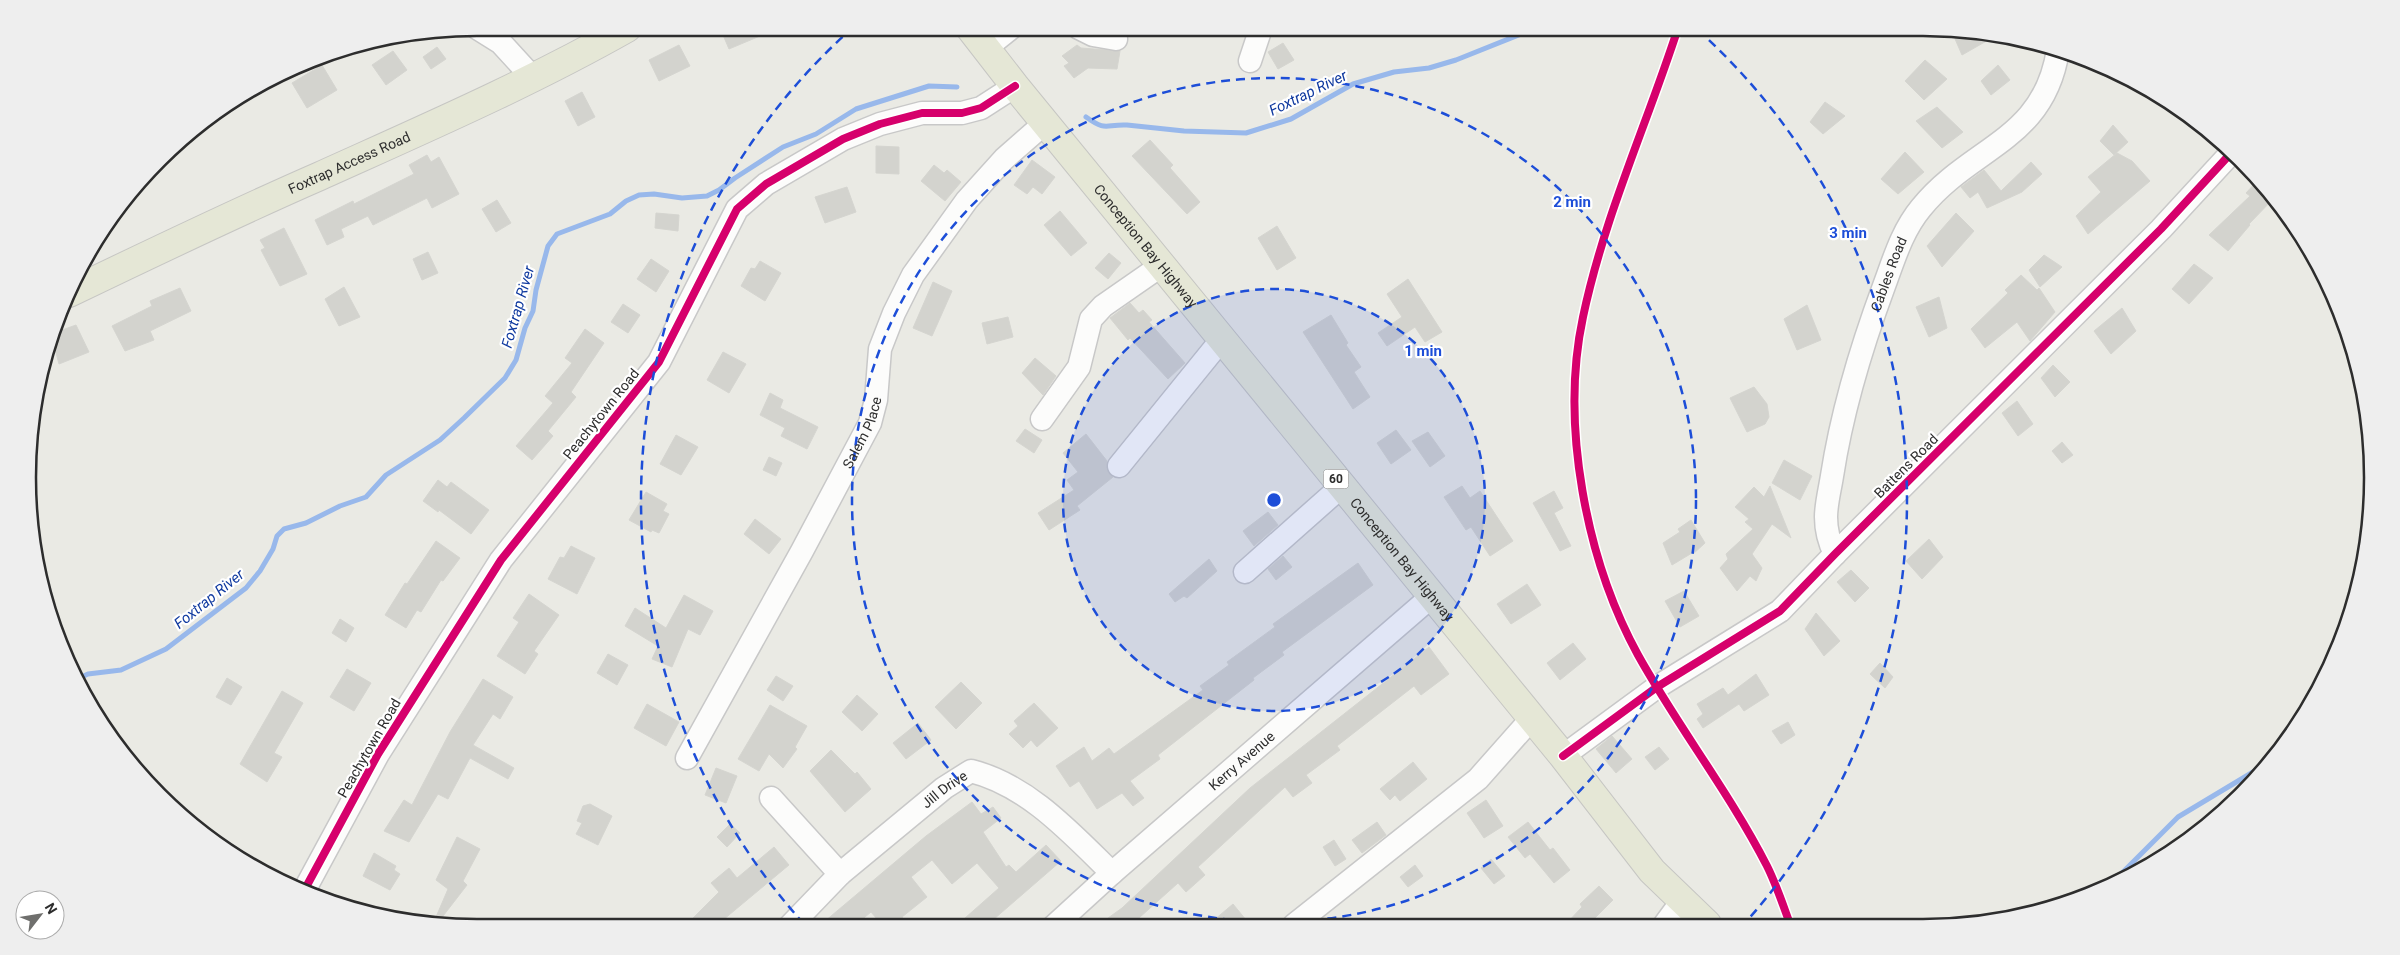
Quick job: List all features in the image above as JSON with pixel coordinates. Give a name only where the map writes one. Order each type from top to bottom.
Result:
[{"type":"main road","name":"Foxtrap Access Road","points":[[79,288],[206,227],[410,136],[533,78],[574,58],[612,36]]},
{"type":"main road","name":"Conception Bay Highway","points":[[978,38],[1431,597],[1563,756],[1652,871],[1702,919]]},
{"type":"street","points":[[490,36],[501,43],[533,78]]},
{"type":"street","points":[[1099,36],[1116,39]]},
{"type":"street","points":[[1250,61],[1258,36]]},
{"type":"street","name":"Cables Road","points":[[1835,554],[1828,536],[1826,515],[1836,449],[1854,375],[1899,245],[1914,217],[1936,192],[2010,135],[2031,116],[2051,80],[2056,57]]},
{"type":"street","name":"Peachytown Road","points":[[308,884],[378,754],[501,560],[659,362],[737,209],[766,184],[842,139],[880,124],[922,113],[962,113],[981,108],[1015,86]]},
{"type":"street","name":"Salem Place","points":[[687,758],[802,551],[870,423],[876,400],[880,349],[894,313],[913,275],[967,200],[1004,159],[1045,123]]},
{"type":"street","name":"Battens Road","points":[[1563,756],[1657,687],[1780,611],[2161,229],[2227,158]]},
{"type":"street","points":[[1042,419],[1079,367],[1091,319],[1103,306],[1162,266]]},
{"type":"street","points":[[1119,466],[1222,339]]},
{"type":"street","points":[[1245,572],[1342,486]]},
{"type":"street","name":"Kerry Avenue","points":[[1062,919],[1112,873],[1431,597]]},
{"type":"street","points":[[1302,919],[1478,778],[1532,718]]},
{"type":"street","name":"Jill Drive","points":[[797,919],[840,874],[944,788],[971,772],[1000,781],[1027,798],[1063,825],[1112,873]]},
{"type":"street","points":[[771,798],[840,874]]},
{"type":"street","points":[[1669,919],[1682,901]]},
{"type":"building","points":[[723,36],[760,36],[729,49]]},
{"type":"building","points":[[1954,37],[1986,41],[1962,55]]},
{"type":"building","points":[[1283,43],[1294,60],[1278,69],[1268,52]]},
{"type":"building","points":[[679,45],[690,66],[659,81],[649,60]]},
{"type":"building","points":[[1077,45],[1081,48],[1120,51],[1117,69],[1088,68],[1074,78],[1064,66],[1069,63],[1062,56]]},
{"type":"building","points":[[437,47],[446,59],[431,69],[423,57]]},
{"type":"building","points":[[393,51],[407,70],[386,85],[372,65]]},
{"type":"building","points":[[1925,60],[1947,79],[1924,100],[1905,81]]},
{"type":"building","points":[[322,65],[337,90],[307,108],[292,83]]},
{"type":"building","points":[[1998,65],[2010,80],[1991,95],[1981,81]]},
{"type":"building","points":[[582,92],[595,117],[578,126],[565,101]]},
{"type":"building","points":[[1825,102],[1845,116],[1823,134],[1810,122]]},
{"type":"building","points":[[1937,107],[1963,132],[1942,148],[1916,121]]},
{"type":"building","points":[[2113,125],[2128,142],[2114,155],[2100,141]]},
{"type":"building","points":[[1150,140],[1173,165],[1170,168],[1200,202],[1187,214],[1132,156]]},
{"type":"building","points":[[876,146],[899,147],[899,174],[876,173]]},
{"type":"building","points":[[1905,152],[1924,172],[1898,194],[1881,179]]},
{"type":"building","points":[[2117,153],[2132,161],[2150,181],[2088,234],[2076,216],[2101,192],[2088,177]]},
{"type":"building","points":[[427,155],[431,162],[439,157],[459,194],[432,208],[427,198],[373,225],[368,216],[341,229],[344,237],[327,245],[315,220],[353,201],[354,204],[414,174],[409,165]]},
{"type":"building","points":[[1032,160],[1055,177],[1042,194],[1033,187],[1027,194],[1014,185]]},
{"type":"building","points":[[2031,162],[2042,174],[2022,192],[1987,208],[1978,192],[1970,198],[1961,187],[1984,170],[2001,191]]},
{"type":"building","points":[[934,165],[944,173],[947,170],[961,182],[945,201],[921,181]]},
{"type":"building","points":[[2253,186],[2268,204],[2249,224],[2228,251],[2209,235],[2250,196],[2246,193]]},
{"type":"building","points":[[847,187],[856,212],[825,223],[815,197]]},
{"type":"building","points":[[497,200],[511,223],[496,232],[482,209]]},
{"type":"building","points":[[1060,211],[1087,243],[1071,256],[1044,225]]},
{"type":"building","points":[[656,213],[679,215],[678,231],[655,228]]},
{"type":"building","points":[[1956,213],[1974,231],[1942,267],[1927,246]]},
{"type":"building","points":[[1277,226],[1296,258],[1277,270],[1258,238]]},
{"type":"building","points":[[284,228],[307,274],[280,286],[261,250],[265,248],[260,240]]},
{"type":"building","points":[[428,252],[438,273],[422,280],[413,259]]},
{"type":"building","points":[[1109,253],[1121,263],[1108,279],[1095,268]]},
{"type":"building","points":[[2044,255],[2062,267],[2040,287],[2029,270]]},
{"type":"building","points":[[651,259],[669,271],[656,292],[637,279]]},
{"type":"building","points":[[760,261],[781,273],[765,301],[741,286],[751,268],[755,269]]},
{"type":"building","points":[[2194,264],[2213,278],[2189,304],[2172,289]]},
{"type":"building","points":[[2021,275],[2037,290],[2039,288],[2055,312],[2030,341],[2017,322],[1985,348],[1971,329],[2008,293],[2005,290]]},
{"type":"building","points":[[1408,279],[1442,332],[1425,342],[1415,327],[1387,346],[1378,333],[1402,317],[1387,294]]},
{"type":"building","points":[[933,282],[952,291],[932,336],[913,328]]},
{"type":"building","points":[[344,287],[360,317],[339,326],[325,299]]},
{"type":"building","points":[[180,288],[191,311],[150,331],[154,340],[125,351],[112,326],[152,306],[150,301]]},
{"type":"building","points":[[1939,297],[1947,328],[1929,337],[1916,307]]},
{"type":"building","points":[[1130,303],[1139,313],[1143,310],[1152,320],[1149,322],[1185,363],[1168,379],[1130,338],[1128,340],[1110,318]]},
{"type":"building","points":[[623,304],[640,315],[628,333],[611,322]]},
{"type":"building","points":[[1807,305],[1821,340],[1797,350],[1784,319]]},
{"type":"building","points":[[2122,308],[2136,331],[2111,354],[2094,331]]},
{"type":"building","points":[[1331,315],[1348,343],[1346,345],[1361,367],[1354,372],[1370,397],[1353,409],[1303,332]]},
{"type":"building","points":[[1008,317],[1013,337],[987,344],[982,323]]},
{"type":"building","points":[[76,325],[89,352],[59,364],[55,350],[62,330]]},
{"type":"building","points":[[585,329],[604,343],[571,392],[576,397],[548,431],[553,436],[532,460],[516,446],[553,403],[545,396],[572,363],[565,358]]},
{"type":"building","points":[[723,352],[746,364],[729,393],[707,380]]},
{"type":"building","points":[[1035,358],[1056,376],[1043,395],[1022,373]]},
{"type":"building","points":[[2053,365],[2070,382],[2055,397],[2041,378]]},
{"type":"building","points":[[1754,387],[1767,404],[1769,417],[1765,424],[1747,432],[1730,398]]},
{"type":"building","points":[[770,393],[783,400],[780,408],[818,427],[807,449],[781,436],[785,428],[760,415]]},
{"type":"building","points":[[2017,401],[2033,424],[2018,436],[2002,413]]},
{"type":"building","points":[[1025,429],[1042,440],[1034,453],[1016,441]]},
{"type":"building","points":[[1396,430],[1411,450],[1391,464],[1377,443]]},
{"type":"building","points":[[1428,432],[1445,456],[1430,467],[1412,441]]},
{"type":"building","points":[[1086,434],[1107,461],[1107,470],[1113,477],[1077,506],[1080,510],[1049,530],[1038,513],[1074,490],[1067,480],[1078,472],[1063,453]]},
{"type":"building","points":[[676,435],[698,447],[681,475],[660,464]]},
{"type":"building","points":[[2062,442],[2073,455],[2062,463],[2052,451]]},
{"type":"building","points":[[769,457],[782,463],[776,476],[763,470]]},
{"type":"building","points":[[1784,460],[1812,476],[1800,500],[1772,483]]},
{"type":"building","points":[[438,480],[447,487],[451,482],[489,510],[471,534],[439,510],[438,512],[423,501]]},
{"type":"building","points":[[1462,486],[1470,498],[1480,491],[1513,541],[1490,556],[1471,527],[1466,530],[1444,497]]},
{"type":"building","points":[[1770,486],[1791,538],[1772,524],[1752,554],[1762,568],[1756,581],[1750,576],[1737,591],[1720,568],[1728,559],[1726,554],[1753,529],[1745,522],[1749,519],[1735,507],[1754,487],[1764,497]]},
{"type":"building","points":[[1554,491],[1563,508],[1554,513],[1571,546],[1560,551],[1533,503]]},
{"type":"building","points":[[646,492],[667,504],[663,511],[669,514],[659,533],[652,530],[651,532],[629,520]]},
{"type":"building","points":[[1268,512],[1278,525],[1254,546],[1243,531]]},
{"type":"building","points":[[755,519],[781,539],[769,554],[744,534]]},
{"type":"building","points":[[1691,520],[1705,543],[1693,554],[1672,565],[1663,543],[1680,532],[1678,529]]},
{"type":"building","points":[[1929,539],[1943,557],[1922,579],[1906,561]]},
{"type":"building","points":[[436,541],[460,558],[443,581],[441,580],[421,612],[417,610],[406,628],[385,615],[405,583],[407,584]]},
{"type":"building","points":[[571,546],[595,558],[577,594],[548,579],[560,557],[564,558]]},
{"type":"building","points":[[1283,556],[1292,567],[1276,580],[1268,569]]},
{"type":"building","points":[[1209,559],[1217,571],[1187,598],[1184,596],[1175,602],[1169,594]]},
{"type":"building","points":[[1358,563],[1373,585],[1282,652],[1284,655],[1158,755],[1160,759],[1130,781],[1144,798],[1133,806],[1122,793],[1097,809],[1079,781],[1070,787],[1056,766],[1084,747],[1092,761],[1109,748],[1114,754],[1203,690],[1200,686],[1229,665],[1227,662],[1275,627],[1273,624]]},
{"type":"building","points":[[1851,570],[1869,588],[1855,602],[1837,582]]},
{"type":"building","points":[[1527,584],[1541,605],[1511,624],[1497,604]]},
{"type":"building","points":[[1684,591],[1699,616],[1680,627],[1665,601]]},
{"type":"building","points":[[529,594],[559,615],[534,651],[538,654],[525,674],[497,656],[519,622],[513,618]]},
{"type":"building","points":[[684,595],[713,611],[700,635],[688,629],[672,667],[652,659],[658,646],[625,626],[635,608],[666,628]]},
{"type":"building","points":[[1816,613],[1840,641],[1824,656],[1805,629]]},
{"type":"building","points":[[340,619],[354,628],[346,642],[332,633]]},
{"type":"building","points":[[1573,643],[1586,659],[1560,680],[1547,663]]},
{"type":"building","points":[[1429,647],[1449,674],[1421,695],[1414,686],[1337,746],[1340,750],[1306,775],[1312,783],[1293,797],[1285,787],[1198,867],[1205,875],[1186,892],[1178,883],[1138,919],[1107,919],[1122,908],[1250,788]]},
{"type":"building","points":[[608,654],[628,665],[617,685],[597,673]]},
{"type":"building","points":[[1880,663],[1893,677],[1885,688],[1870,674]]},
{"type":"building","points":[[347,669],[371,683],[354,711],[330,697]]},
{"type":"building","points":[[1756,674],[1769,695],[1744,711],[1739,704],[1703,728],[1697,719],[1703,714],[1697,704],[1723,688],[1728,695]]},
{"type":"building","points":[[776,676],[793,686],[783,701],[767,690]]},
{"type":"building","points":[[227,678],[242,687],[231,705],[216,697]]},
{"type":"building","points":[[483,679],[513,697],[500,719],[493,714],[473,745],[514,768],[508,779],[470,758],[448,799],[438,794],[409,842],[384,831],[404,800],[412,805],[450,732]]},
{"type":"building","points":[[961,682],[982,703],[956,729],[935,707]]},
{"type":"building","points":[[282,691],[303,703],[274,753],[282,757],[267,782],[240,764]]},
{"type":"building","points":[[857,695],[878,714],[862,731],[842,712]]},
{"type":"building","points":[[1034,703],[1058,728],[1037,747],[1031,740],[1023,748],[1009,734],[1018,726],[1014,721]]},
{"type":"building","points":[[647,704],[679,722],[666,746],[634,728]]},
{"type":"building","points":[[770,705],[807,726],[795,747],[797,749],[783,768],[769,754],[759,771],[738,759]]},
{"type":"building","points":[[1788,722],[1795,735],[1781,744],[1772,731]]},
{"type":"building","points":[[918,723],[931,740],[906,759],[893,743]]},
{"type":"building","points":[[1612,736],[1632,759],[1616,773],[1596,749]]},
{"type":"building","points":[[1659,747],[1669,759],[1655,770],[1645,757]]},
{"type":"building","points":[[831,750],[855,774],[857,772],[871,789],[845,812],[810,771]]},
{"type":"building","points":[[1413,762],[1427,779],[1400,801],[1395,795],[1390,800],[1380,789]]},
{"type":"building","points":[[716,768],[737,776],[726,803],[705,795]]},
{"type":"building","points":[[1486,800],[1503,826],[1484,838],[1467,813]]},
{"type":"building","points":[[972,802],[981,814],[993,807],[1001,818],[983,832],[1006,867],[1009,865],[1016,872],[1046,845],[1061,861],[994,919],[964,919],[999,888],[977,863],[952,884],[932,860],[911,877],[927,897],[902,917],[904,919],[877,919],[871,912],[863,919],[827,919],[926,836]]},
{"type":"building","points":[[590,804],[612,816],[598,845],[576,834],[582,823],[577,821],[583,806]]},
{"type":"building","points":[[1377,822],[1386,835],[1362,853],[1352,840]]},
{"type":"building","points":[[1528,822],[1550,850],[1553,848],[1570,870],[1554,883],[1530,854],[1525,858],[1508,837]]},
{"type":"building","points":[[730,824],[740,833],[727,847],[717,837]]},
{"type":"building","points":[[457,837],[480,849],[463,881],[467,885],[442,917],[436,917],[448,889],[436,880]]},
{"type":"building","points":[[1334,840],[1346,859],[1335,866],[1323,847]]},
{"type":"building","points":[[774,847],[789,865],[724,919],[692,919],[719,892],[711,883],[729,868],[737,878]]},
{"type":"building","points":[[374,853],[396,866],[394,870],[400,874],[390,890],[363,876]]},
{"type":"building","points":[[1491,859],[1505,876],[1494,884],[1481,868]]},
{"type":"building","points":[[1415,865],[1423,876],[1408,887],[1400,877]]},
{"type":"building","points":[[1599,886],[1613,900],[1594,919],[1571,919],[1582,907],[1580,904]]},
{"type":"building","points":[[1233,904],[1245,919],[1215,919]]},
{"type":"waterway","name":"Foxtrap River","points":[[1086,117],[1102,126],[1127,125],[1184,131],[1246,133],[1291,119],[1353,84],[1394,72],[1429,68],[1456,60],[1516,36]]},
{"type":"waterway","name":"Foxtrap River","points":[[84,676],[121,670],[166,649],[246,588],[260,571],[273,549],[277,536],[284,529],[306,523],[340,506],[366,497],[386,475],[440,440],[464,418],[505,378],[516,360],[525,328],[533,311],[536,290],[548,246],[557,234],[610,214],[626,201],[639,195],[654,194],[682,198],[707,196],[783,147],[816,134],[856,109],[929,86],[957,87]]},
{"type":"waterway","points":[[2126,869],[2178,817],[2248,775]]},
{"type":"cycle path","points":[[1675,36],[1602,243],[1583,317],[1577,358],[1575,402],[1582,490],[1604,577],[1620,618],[1653,682],[1752,839],[1770,873],[1788,919]]},
{"type":"cycle path","points":[[308,884],[378,754],[501,560],[659,362],[737,209],[766,184],[843,139],[880,124],[922,113],[962,113],[981,108],[1015,86]]},
{"type":"cycle path","points":[[1563,756],[1657,687],[1780,611],[2161,229],[2227,158]]}]
